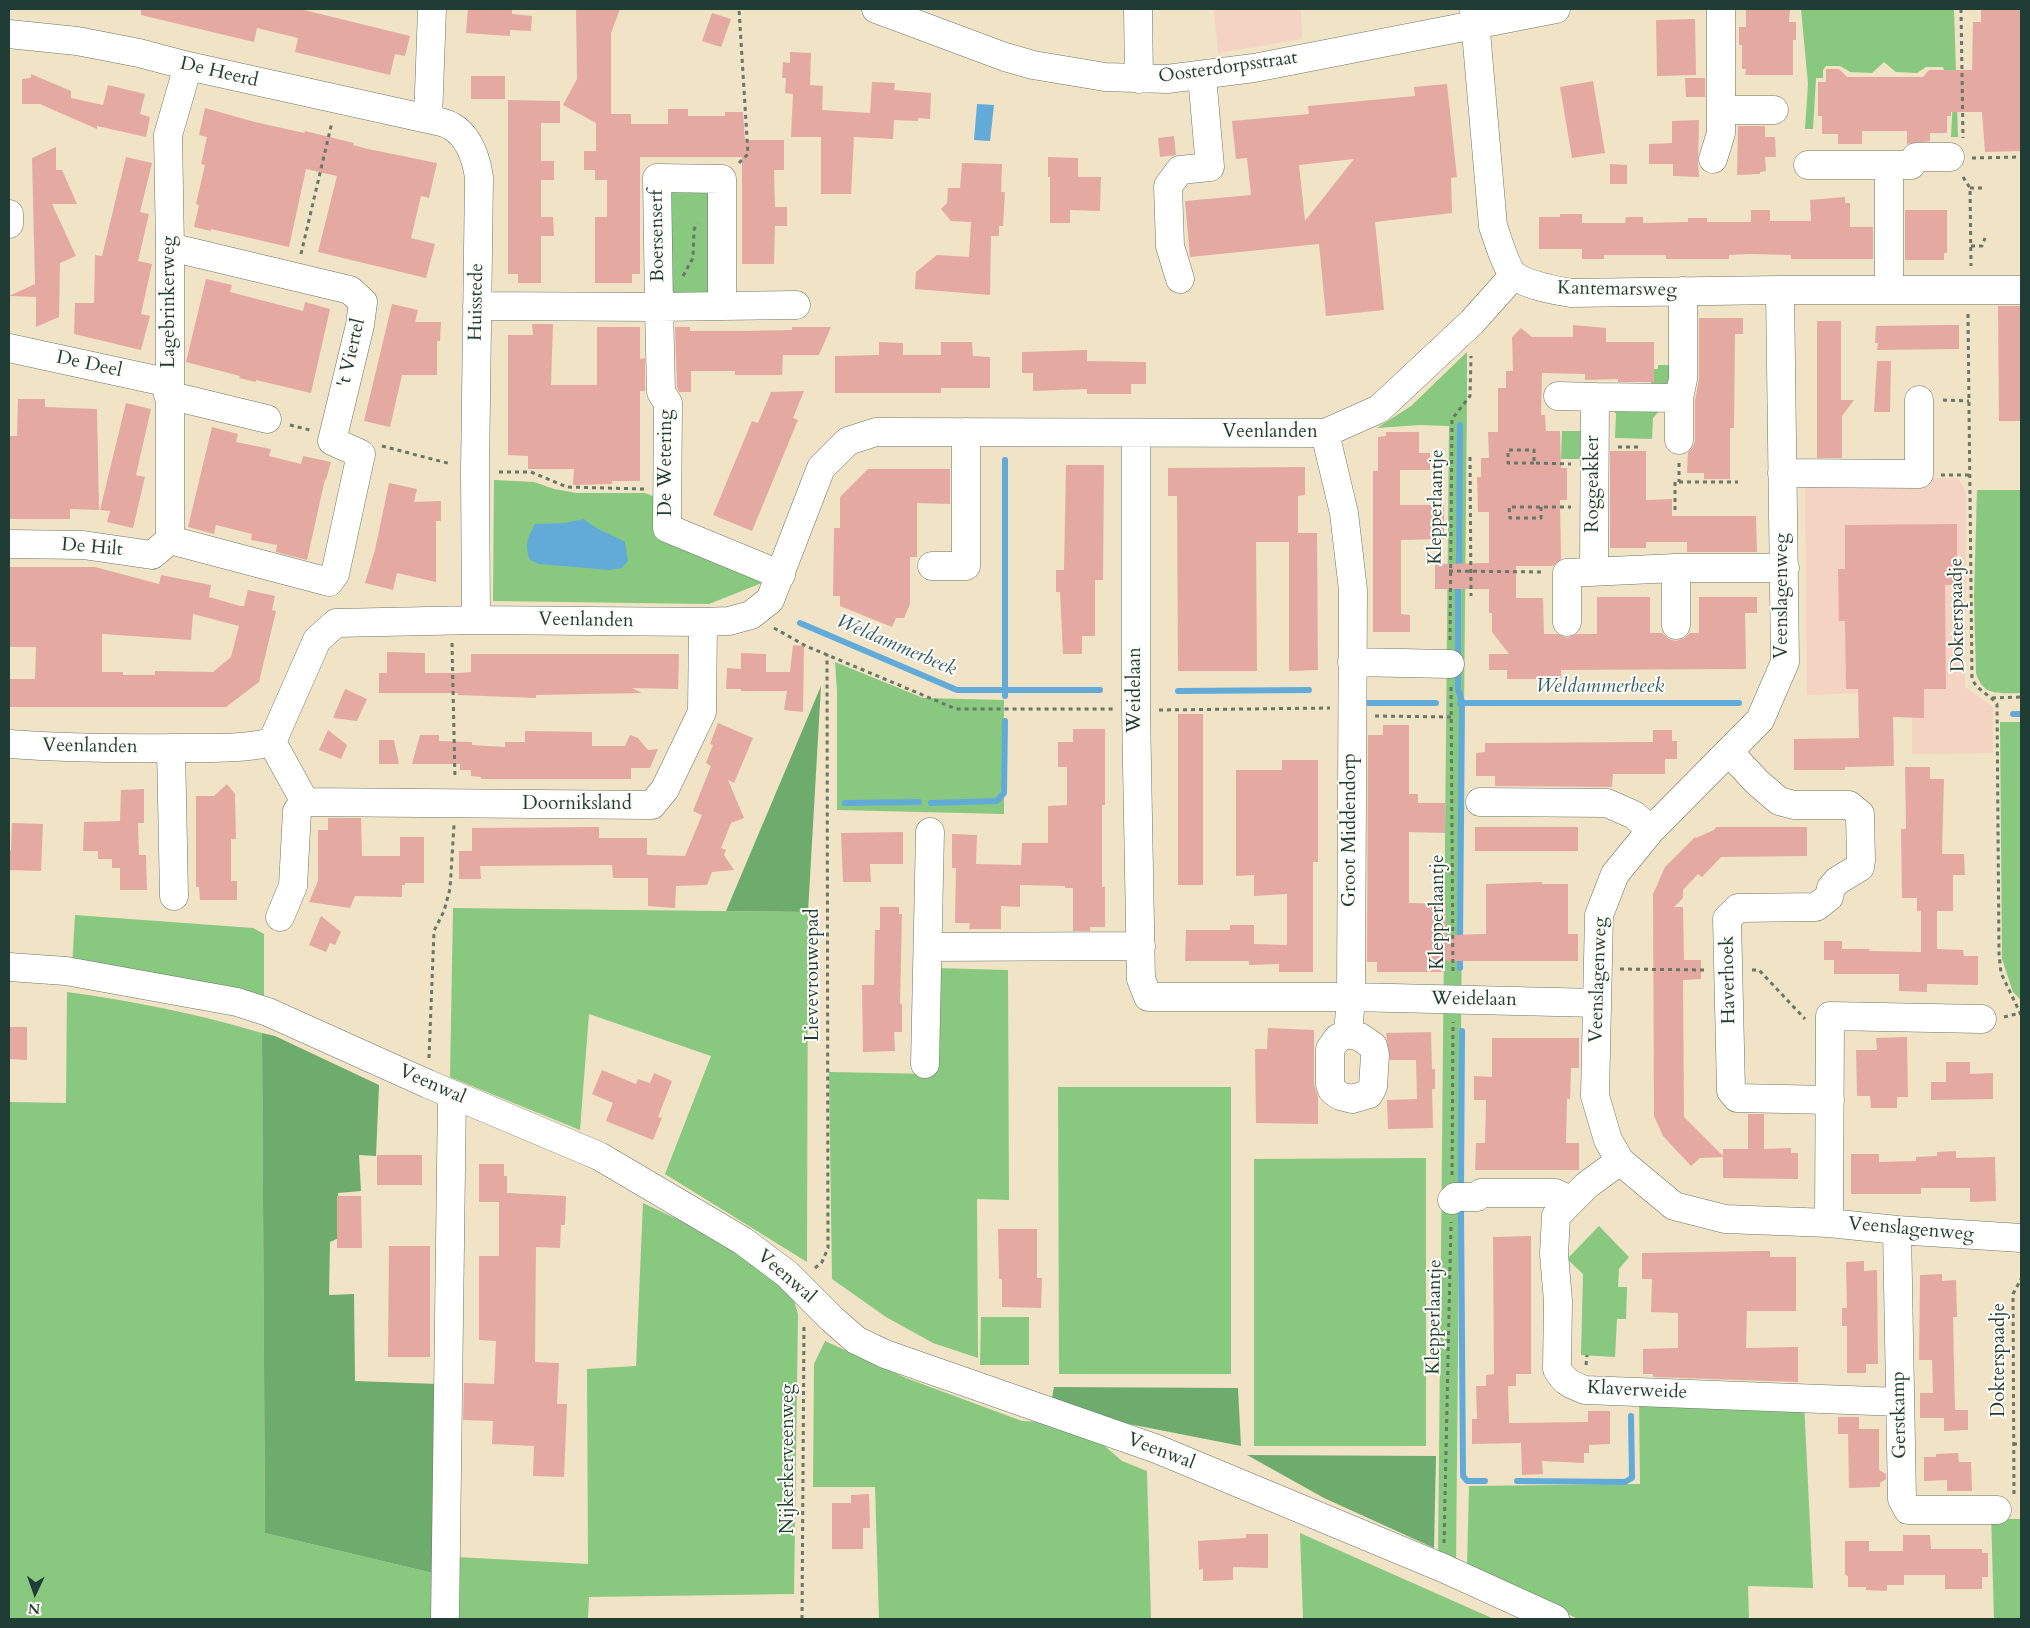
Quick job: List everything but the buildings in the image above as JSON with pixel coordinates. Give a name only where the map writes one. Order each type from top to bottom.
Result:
[{"type":"street","points":[[428,119],[432,9]]},
{"type":"street","name":"Oosterdorpsstraat","points":[[876,9],[934,19],[1005,57],[1033,65],[1096,76],[1167,80],[1202,76],[1474,17],[1556,9]]},
{"type":"street","points":[[1138,9],[1139,79]]},
{"type":"street","points":[[1713,159],[1721,133],[1721,9]]},
{"type":"street","points":[[1474,17],[1493,226],[1500,247],[1514,275]]},
{"type":"street","name":"De Heerd","points":[[9,34],[77,41],[139,53],[188,66],[428,119]]},
{"type":"street","name":"Lagebrinkerweg","points":[[170,540],[168,136],[188,66]]},
{"type":"street","points":[[1180,279],[1170,246],[1168,186],[1180,170],[1210,167],[1202,76]]},
{"type":"street","points":[[1721,110],[1774,110]]},
{"type":"street","name":"Huisstede","points":[[428,119],[451,126],[465,139],[476,160],[479,177],[464,621]]},
{"type":"street","points":[[1808,165],[1911,165],[1916,157],[1956,157]]},
{"type":"street","points":[[1889,165],[1889,290]]},
{"type":"street","name":"Boersenserf","points":[[663,306],[657,178],[722,179]]},
{"type":"street","points":[[722,179],[722,306]]},
{"type":"street","points":[[9,214],[9,224]]},
{"type":"street","name":"'t Viertel","points":[[170,247],[350,290],[363,302],[360,325],[332,441],[362,454],[335,574],[329,582]]},
{"type":"street","name":"Kantemarsweg","points":[[1514,275],[1545,288],[1571,293],[1780,290],[2021,290]]},
{"type":"street","name":"Veenlanden","points":[[336,623],[464,621],[704,622],[729,621],[752,616],[770,600],[821,468],[848,441],[876,432],[1325,433],[1380,409],[1472,322],[1514,275]]},
{"type":"street","name":"Veenslagenweg","points":[[1780,290],[1785,662],[1760,720],[1651,830],[1615,874],[1599,915],[1596,1096],[1608,1140],[1620,1161],[1674,1206],[1725,1219],[1829,1223],[1897,1230],[2021,1238]]},
{"type":"street","points":[[1679,440],[1679,398],[1683,379],[1683,291]]},
{"type":"street","name":"Boersenserf","points":[[476,306],[796,305]]},
{"type":"street","name":"De Wetering","points":[[663,306],[662,392],[668,403],[667,528],[781,575]]},
{"type":"street","name":"De Deel","points":[[9,348],[169,389]]},
{"type":"street","points":[[169,389],[267,419]]},
{"type":"street","points":[[1558,396],[1679,398]]},
{"type":"street","name":"Roggeakker","points":[[1567,622],[1581,572],[1594,507],[1595,397]]},
{"type":"street","points":[[1782,473],[1919,474],[1919,400]]},
{"type":"street","points":[[932,566],[966,566],[966,432]]},
{"type":"street","name":"Weidelaan","points":[[1136,433],[1136,710],[1141,979],[1148,997],[1351,997],[1597,1003]]},
{"type":"street","name":"Groot Middendorp","points":[[1325,433],[1345,522],[1353,590],[1351,997]]},
{"type":"street","points":[[170,540],[329,582],[335,596],[336,623],[317,640],[272,742],[306,802],[297,811],[293,886],[280,918]]},
{"type":"street","name":"De Hilt","points":[[9,544],[83,545],[152,555],[170,540]]},
{"type":"street","points":[[1581,572],[1676,568],[1784,568]]},
{"type":"street","points":[[1676,568],[1676,625]]},
{"type":"street","name":"Doorniksland","points":[[306,802],[455,805],[652,805],[665,789],[702,712],[704,622]]},
{"type":"street","points":[[1352,662],[1450,664]]},
{"type":"street","name":"Veenlanden","points":[[9,744],[58,747],[171,748],[251,747],[272,742]]},
{"type":"street","points":[[171,748],[174,896]]},
{"type":"street","name":"Haverhoek","points":[[1729,752],[1757,782],[1779,801],[1794,805],[1849,806],[1860,814],[1860,867],[1837,881],[1831,888],[1829,897],[1816,908],[1738,908],[1727,919],[1731,1091],[1737,1098],[1830,1100]]},
{"type":"street","points":[[1480,802],[1607,803],[1634,815],[1651,830]]},
{"type":"street","points":[[925,1064],[930,832]]},
{"type":"street","points":[[928,947],[1141,946]]},
{"type":"street","name":"Veenwal","points":[[9,968],[66,971],[237,1002],[268,1012],[440,1089],[599,1156],[743,1241],[806,1292],[856,1340],[885,1354],[1157,1449],[1443,1568],[1555,1619]]},
{"type":"street","points":[[1348,1034],[1351,997]]},
{"type":"street","points":[[1829,1223],[1830,1016],[1982,1019]]},
{"type":"street","points":[[440,1089],[445,1619]]},
{"type":"street","name":"Klaverweide","points":[[1620,1161],[1570,1200],[1556,1216],[1554,1254],[1558,1301],[1557,1369],[1562,1378],[1571,1385],[1592,1391],[1900,1402]]},
{"type":"street","points":[[1452,1200],[1455,1197],[1477,1197],[1481,1193],[1555,1193],[1570,1200]]},
{"type":"street","name":"Gerstkamp","points":[[1897,1230],[1902,1499],[1908,1510],[1997,1510]]},
{"type":"path","points":[[722,179],[748,154],[739,9]]},
{"type":"path","points":[[295,277],[338,99]]},
{"type":"path","points":[[1956,157],[2021,157]]},
{"type":"path","points":[[1970,188],[1986,188]]},
{"type":"path","points":[[663,306],[694,258],[694,230],[700,215]]},
{"type":"path","points":[[1971,246],[1982,246],[1985,238]]},
{"type":"path","name":"Dokterspaadje","points":[[1970,290],[1968,315],[1972,679],[1976,688],[1992,698]]},
{"type":"path","name":"Klepperlaantje","points":[[1443,1568],[1452,1200],[1452,717],[1450,664],[1452,419],[1470,396],[1472,322]]},
{"type":"path","points":[[1534,463],[1534,450],[1508,450],[1508,463],[1594,464]]},
{"type":"path","points":[[1470,458],[1471,596]]},
{"type":"path","points":[[1675,510],[1675,482],[1738,482]]},
{"type":"path","points":[[1541,507],[1541,518],[1510,518],[1509,507],[1541,507],[1594,507]]},
{"type":"path","points":[[1451,571],[1581,572]]},
{"type":"path","points":[[752,616],[806,646],[956,708],[1352,712],[1452,717]]},
{"type":"path","points":[[440,1089],[434,931],[444,911],[450,889],[464,621]]},
{"type":"path","name":"Lievevrouwepad","points":[[806,1292],[828,1248],[827,654]]},
{"type":"path","points":[[1992,698],[2021,697]]},
{"type":"path","points":[[1992,698],[1997,704],[1999,954],[2001,973],[2021,1015]]},
{"type":"path","points":[[2016,1003],[2021,1003]]},
{"type":"path","name":"Dokterspaadje","points":[[1997,1510],[2014,1510],[2013,1294],[2021,1279]]},
{"type":"path","name":"Nijkerkerveenweg","points":[[802,1619],[803,1337],[806,1292]]},
{"type":"path","name":"Dokterspaadje","points":[[2013,1444],[2021,1444]]},
{"type":"shaded area","points":[[1214,9],[1301,9],[1302,39],[1218,53]]},
{"type":"shaded area","points":[[1958,478],[1966,492],[1965,687],[1993,707],[1993,753],[1912,754],[1912,691],[1807,695],[1805,479]]},
{"type":"green space","points":[[1801,9],[1954,9],[1958,137],[1951,137],[1954,79],[1945,72],[1943,67],[1926,67],[1917,73],[1896,72],[1884,62],[1872,73],[1850,72],[1840,66],[1826,66],[1823,70],[1823,78],[1816,78],[1813,129],[1805,129],[1808,84]]},
{"type":"green space","points":[[665,190],[715,190],[715,298],[666,298]]},
{"type":"green space","points":[[1467,352],[1456,1563],[1438,1560],[1449,426],[1420,425],[1377,428],[1411,406]]},
{"type":"green space","points":[[1658,365],[1673,365],[1672,390],[1651,389],[1651,369],[1658,369]]},
{"type":"green space","points":[[1662,408],[1653,418],[1652,439],[1615,438],[1616,414],[1613,410]]},
{"type":"green space","points":[[1562,431],[1583,431],[1583,459],[1561,459]]},
{"type":"green space","points":[[494,480],[534,482],[554,489],[577,493],[645,493],[658,498],[664,536],[762,583],[709,604],[493,601]]},
{"type":"green space","points":[[1977,490],[2021,490],[2021,693],[1999,693],[1988,690],[1979,681],[1976,673],[1974,597]]},
{"type":"green space","points":[[835,662],[923,698],[1004,700],[1004,814],[837,810],[837,691]]},
{"type":"green space","points":[[821,686],[808,912],[726,911]]},
{"type":"green space","points":[[2000,722],[2021,722],[2021,1000],[2013,992],[2002,959]]},
{"type":"green space","points":[[453,908],[808,912],[807,1262],[665,1174],[711,1056],[589,1014],[580,1130],[450,1077]]},
{"type":"green space","points":[[75,915],[253,928],[264,934],[264,1007],[72,968]]},
{"type":"green space","points":[[935,968],[1008,970],[1009,1200],[977,1199],[978,1358],[933,1343],[886,1317],[832,1279],[829,1072],[932,1074]]},
{"type":"green space","points":[[67,992],[165,1009],[262,1033],[265,1533],[437,1574],[437,1619],[9,1619],[9,1102],[66,1103]]},
{"type":"green space","points":[[262,1033],[275,1036],[379,1085],[376,1156],[359,1155],[361,1191],[338,1193],[341,1237],[330,1242],[329,1295],[354,1294],[355,1381],[438,1384],[437,1574],[265,1533]]},
{"type":"green space","points":[[1058,1087],[1231,1087],[1231,1374],[1059,1374]]},
{"type":"green space","points":[[1426,1158],[1426,1446],[1254,1446],[1254,1159]]},
{"type":"green space","points":[[643,1203],[690,1225],[737,1253],[792,1294],[798,1314],[794,1594],[589,1597],[588,1619],[457,1619],[457,1557],[588,1564],[587,1369],[636,1366]]},
{"type":"green space","points":[[1599,1226],[1629,1257],[1619,1269],[1618,1287],[1627,1287],[1626,1319],[1617,1319],[1615,1357],[1581,1355],[1583,1274],[1567,1259]]},
{"type":"green space","points":[[981,1317],[1029,1317],[1029,1365],[980,1365]]},
{"type":"green space","points":[[825,1341],[906,1378],[1022,1421],[1078,1423],[1122,1461],[1147,1471],[1151,1619],[879,1619],[875,1487],[813,1487],[814,1364]]},
{"type":"green space","points":[[1054,1387],[1238,1388],[1241,1446],[1124,1423],[1052,1398]]},
{"type":"green space","points":[[1639,1398],[1804,1401],[1813,1588],[1748,1586],[1749,1619],[1578,1619],[1467,1565],[1469,1486],[1640,1484]]},
{"type":"green space","points":[[1247,1455],[1436,1456],[1434,1548],[1324,1498]]},
{"type":"green space","points":[[1991,1513],[2006,1519],[2021,1519],[2021,1619],[1994,1619]]},
{"type":"green space","points":[[1300,1533],[1494,1619],[1303,1619]]},
{"type":"water","points":[[977,104],[994,105],[990,141],[974,140]]},
{"type":"water","points":[[584,519],[625,542],[628,561],[622,568],[609,570],[539,564],[530,560],[527,550],[528,541],[535,524],[565,523]]},
{"type":"waterway","points":[[1459,570],[1460,425]]},
{"type":"waterway","points":[[1005,460],[1005,696]]},
{"type":"waterway","points":[[1458,583],[1458,689],[1462,702],[1460,942]]},
{"type":"waterway","name":"Weldammerbeek","points":[[800,623],[957,690],[1100,690]]},
{"type":"waterway","name":"Weldammerbeek","points":[[1178,691],[1309,690]]},
{"type":"waterway","name":"Weldammerbeek","points":[[1360,703],[1436,703]]},
{"type":"waterway","name":"Weldammerbeek","points":[[1460,703],[1739,703]]},
{"type":"waterway","name":"Weldammerbeek","points":[[2013,714],[2021,714]]},
{"type":"waterway","points":[[931,803],[997,801],[1004,793],[1005,721]]},
{"type":"waterway","points":[[845,803],[919,802]]},
{"type":"waterway","points":[[1460,954],[1460,968]]},
{"type":"waterway","points":[[1461,1190],[1462,1031]]},
{"type":"waterway","points":[[1461,1207],[1463,1476],[1467,1481],[1485,1481]]},
{"type":"waterway","points":[[1517,1481],[1625,1482],[1632,1478],[1631,1416]]}]
